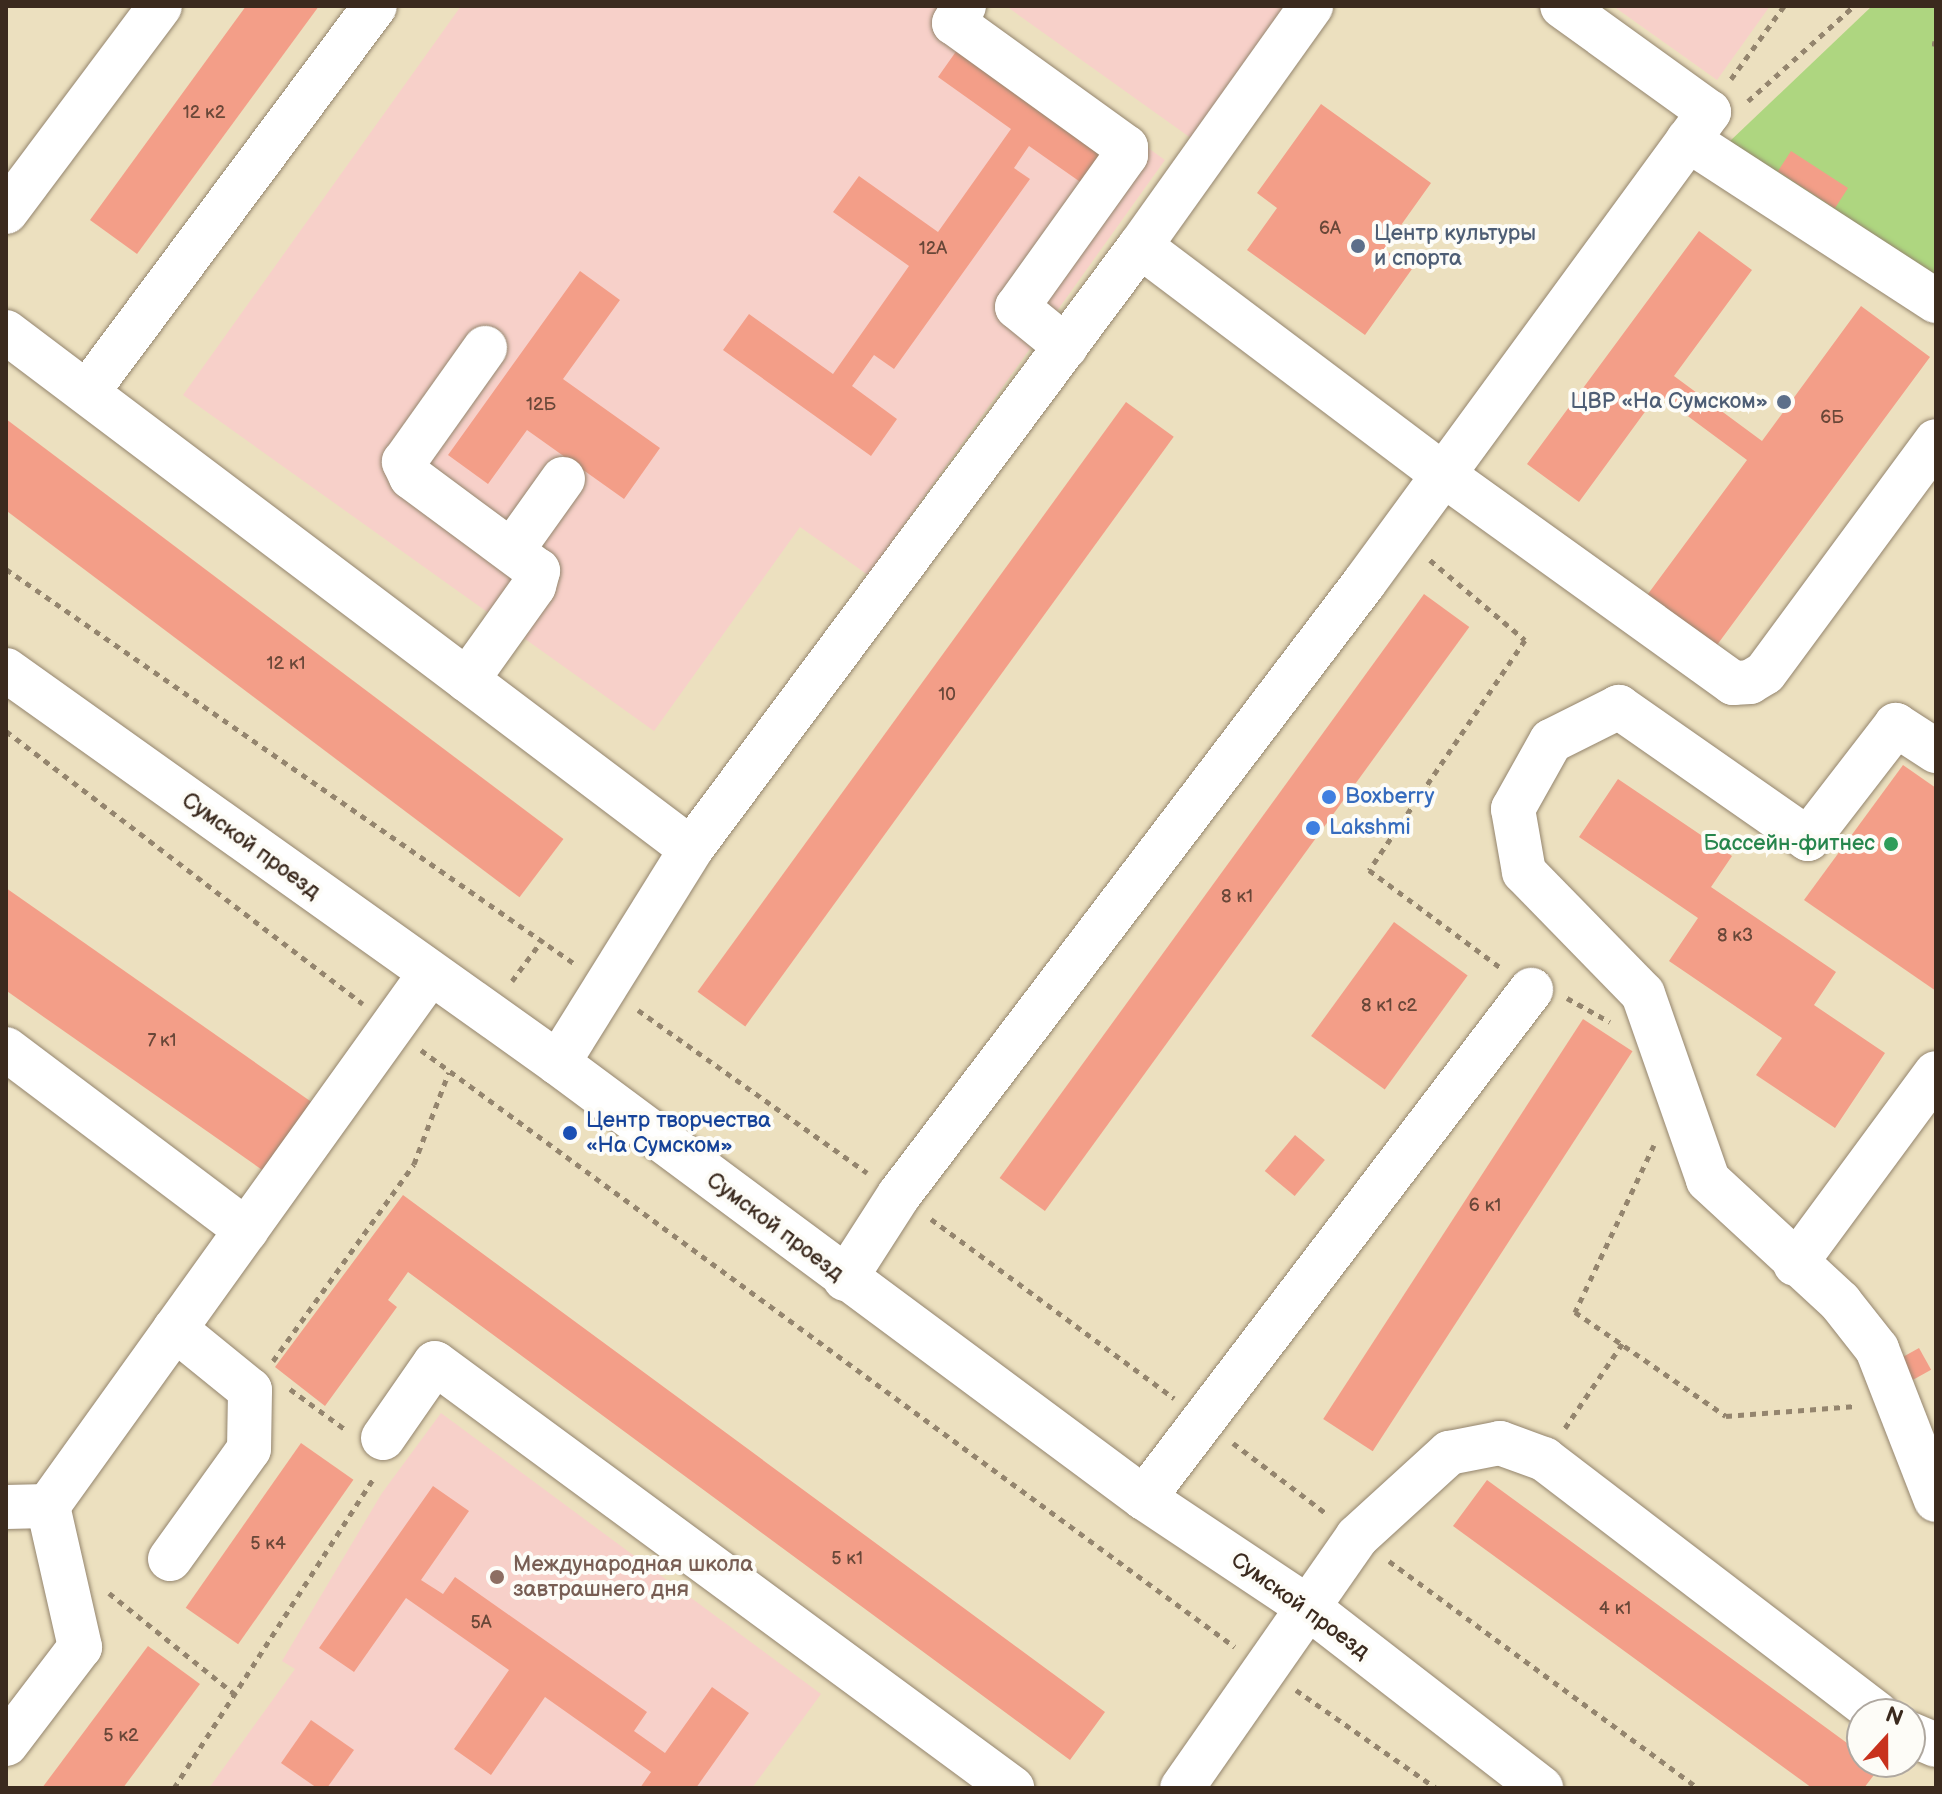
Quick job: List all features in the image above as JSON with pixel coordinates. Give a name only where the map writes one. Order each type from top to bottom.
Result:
[{"type":"street","points":[[6,212],[160,6]]},
{"type":"street","points":[[88,391],[375,6]]},
{"type":"street","points":[[964,6],[954,23],[1126,147],[1126,155],[1017,307],[1020,315],[1066,347]]},
{"type":"street","points":[[558,1063],[691,849],[1066,347],[1311,6]]},
{"type":"street","points":[[1562,6],[1698,118],[1936,301]]},
{"type":"street","points":[[845,1279],[899,1195],[1400,535],[1441,473],[1698,118]]},
{"type":"street","points":[[1140,246],[1715,674],[1742,683],[1765,673],[1936,441]]},
{"type":"street","points":[[6,332],[691,849]]},
{"type":"street","points":[[467,680],[538,579],[533,563],[405,470],[408,455],[485,348]]},
{"type":"street","points":[[513,549],[563,479]]},
{"type":"street","name":"Сумской проезд","points":[[6,670],[429,975],[558,1063],[1144,1498],[1309,1608],[1541,1788]]},
{"type":"street","points":[[1936,751],[1896,725],[1808,839],[1619,707],[1551,741],[1513,809],[1524,872],[1643,994],[1708,1180],[1795,1264],[1840,1302],[1877,1349],[1936,1500]]},
{"type":"street","points":[[6,1744],[80,1647],[27,1506],[175,1329],[429,975]]},
{"type":"street","points":[[1144,1498],[1201,1418],[1531,990]]},
{"type":"street","points":[[6,1049],[246,1230]]},
{"type":"street","points":[[1795,1264],[1936,1073]]},
{"type":"street","points":[[170,1559],[249,1449],[250,1390],[175,1329]]},
{"type":"street","points":[[384,1448],[435,1363],[1012,1788]]},
{"type":"street","points":[[1182,1788],[1357,1537],[1449,1453],[1500,1443],[1544,1459],[1856,1698]]},
{"type":"path","points":[[1698,118],[1784,6]]},
{"type":"path","points":[[1698,118],[1737,109],[1780,76],[1854,6]]},
{"type":"path","points":[[1400,535],[1525,640],[1369,870],[1531,990],[1574,999],[1619,1028]]},
{"type":"path","points":[[6,569],[543,939],[605,987],[899,1195],[1698,1788]]},
{"type":"path","points":[[6,731],[449,1072],[1267,1670],[1436,1788]]},
{"type":"path","points":[[504,991],[543,939]]},
{"type":"path","points":[[266,1371],[414,1164],[449,1072]]},
{"type":"path","points":[[1653,1129],[1655,1143],[1575,1312],[1726,1416],[1896,1403]]},
{"type":"path","points":[[1544,1459],[1622,1344]]},
{"type":"path","points":[[174,1788],[236,1695],[384,1448],[287,1387]]},
{"type":"path","points":[[106,1591],[236,1695]]},
{"type":"shaded area","points":[[461,6],[948,6],[1165,160],[868,575],[800,527],[654,731],[183,395]]},
{"type":"shaded area","points":[[1006,6],[1291,6],[1195,141]]},
{"type":"shaded area","points":[[1613,6],[1770,6],[1717,80]]},
{"type":"shaded area","name":"Международная школа завтрашнего дня","points":[[441,1413],[821,1694],[752,1788],[209,1788],[295,1669],[282,1661],[382,1493]]},
{"type":"green space","points":[[1872,6],[1936,6],[1936,277],[1729,142]]},
{"type":"building","points":[[246,6],[319,6],[137,254],[90,220]]},
{"type":"building","points":[[962,43],[1112,150],[1086,186],[1029,146],[1014,168],[1030,179],[894,369],[874,355],[852,386],[897,419],[871,456],[723,350],[749,314],[833,374],[909,266],[833,212],[859,176],[938,232],[1011,129],[938,77]]},
{"type":"building","points":[[1321,104],[1431,183],[1384,249],[1412,269],[1365,335],[1247,250],[1277,208],[1257,193]]},
{"type":"building","points":[[1791,151],[1848,188],[1835,208],[1778,171]]},
{"type":"building","points":[[1699,231],[1752,270],[1674,376],[1762,441],[1861,306],[1930,357],[1714,649],[1645,598],[1747,460],[1658,394],[1579,502],[1527,464]]},
{"type":"building","points":[[580,271],[620,300],[563,379],[660,448],[624,499],[527,430],[488,484],[448,455]]},
{"type":"building","points":[[1126,402],[1174,437],[745,1026],[698,992]]},
{"type":"building","points":[[6,419],[563,839],[520,897],[6,510]]},
{"type":"building","points":[[1424,594],[1469,627],[1045,1211],[1000,1178]]},
{"type":"building","name":"Бассейн-фитнес","points":[[1903,765],[1936,788],[1936,991],[1804,900]]},
{"type":"building","points":[[1618,779],[1732,856],[1711,887],[1836,972],[1814,1005],[1885,1053],[1835,1128],[1756,1075],[1782,1038],[1669,961],[1698,918],[1579,837]]},
{"type":"building","points":[[6,888],[320,1108],[272,1176],[6,991]]},
{"type":"building","points":[[1394,922],[1468,975],[1385,1090],[1311,1036]]},
{"type":"building","points":[[1583,1019],[1632,1051],[1373,1451],[1323,1419]]},
{"type":"building","points":[[1295,1135],[1325,1160],[1295,1196],[1265,1171]]},
{"type":"building","points":[[403,1195],[1105,1712],[1070,1760],[408,1272],[388,1300],[397,1307],[325,1406],[275,1367]]},
{"type":"building","points":[[1919,1348],[1931,1370],[1899,1388],[1887,1366]]},
{"type":"building","points":[[301,1443],[353,1480],[238,1644],[186,1608]]},
{"type":"building","points":[[1487,1480],[1846,1742],[1846,1778],[1872,1778],[1864,1788],[1812,1788],[1453,1526]]},
{"type":"building","points":[[433,1486],[469,1511],[421,1580],[443,1594],[455,1577],[647,1712],[634,1731],[665,1753],[712,1687],[749,1713],[696,1788],[640,1788],[651,1772],[545,1697],[491,1775],[454,1749],[509,1670],[406,1598],[354,1672],[319,1648]]},
{"type":"building","points":[[148,1646],[200,1684],[123,1788],[42,1788]]},
{"type":"building","points":[[311,1720],[354,1750],[327,1788],[317,1788],[281,1763]]},
{"type":"place","name":"Центр культуры и спорта","points":[[1358,246]]},
{"type":"place","name":"ЦВР «На Сумском»","points":[[1784,402]]},
{"type":"place","name":"Boxberry","points":[[1329,797]]},
{"type":"place","name":"Lakshmi","points":[[1313,828]]},
{"type":"place","name":"Бассейн-фитнес","points":[[1891,844]]},
{"type":"place","name":"Центр творчества «На Сумском»","points":[[570,1133]]},
{"type":"place","name":"Международная школа завтрашнего дня","points":[[497,1577]]}]
